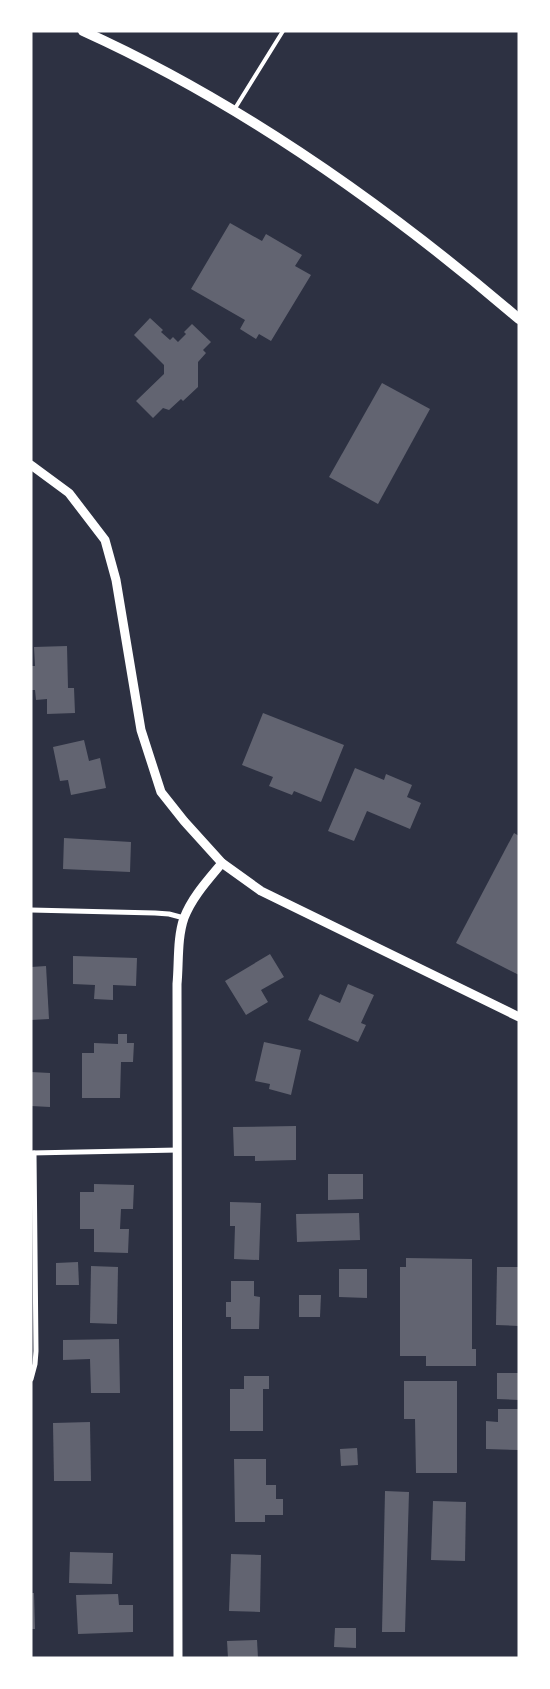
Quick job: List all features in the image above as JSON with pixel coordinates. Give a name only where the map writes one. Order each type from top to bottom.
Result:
[{"type":"main road","points":[[83,31],[148,62],[233,110],[306,156],[458,267],[519,319]]},
{"type":"street","points":[[31,465],[69,493],[105,540],[116,580],[141,730],[161,792],[184,821],[222,863],[261,891],[519,1017]]},
{"type":"street","points":[[178,1658],[179,951],[184,918],[199,892],[222,863]]},
{"type":"street","points":[[31,910],[155,913],[170,914],[184,918]]},
{"type":"street","points":[[31,1379],[36,1351],[33,1153],[178,1150]]},
{"type":"lane","points":[[233,110],[283,31]]},
{"type":"building","points":[[230,223],[262,241],[266,234],[302,255],[295,266],[311,275],[271,341],[259,334],[256,339],[240,329],[245,320],[191,289]]},
{"type":"building","points":[[150,318],[163,330],[161,332],[170,340],[173,337],[178,342],[192,324],[211,342],[203,350],[206,353],[198,362],[198,387],[183,401],[181,399],[169,410],[163,408],[153,418],[136,401],[164,374],[164,365],[134,335]]},
{"type":"building","points":[[382,383],[430,409],[378,504],[329,477]]},
{"type":"building","points":[[67,646],[68,688],[74,688],[75,713],[47,714],[47,699],[36,700],[35,690],[31,690],[31,666],[35,666],[34,647]]},
{"type":"building","points":[[263,713],[344,745],[321,802],[294,791],[292,795],[269,786],[273,777],[242,765]]},
{"type":"building","points":[[84,740],[89,761],[100,758],[106,788],[71,795],[68,780],[60,781],[53,747]]},
{"type":"building","points":[[355,768],[384,780],[386,774],[412,785],[407,797],[421,803],[410,829],[367,811],[354,841],[328,831]]},
{"type":"building","points":[[514,833],[519,836],[519,975],[456,943]]},
{"type":"building","points":[[64,838],[131,842],[130,872],[63,869]]},
{"type":"building","points":[[270,954],[284,977],[261,990],[268,1002],[246,1015],[225,981]]},
{"type":"building","points":[[73,956],[137,958],[136,986],[113,985],[113,1000],[94,999],[95,985],[73,984]]},
{"type":"building","points":[[46,966],[49,1019],[31,1020],[31,967]]},
{"type":"building","points":[[348,984],[374,995],[361,1023],[366,1025],[358,1042],[308,1020],[320,994],[340,1003]]},
{"type":"building","points":[[118,1034],[127,1034],[127,1043],[134,1043],[133,1062],[121,1062],[120,1098],[82,1098],[82,1053],[94,1053],[94,1043],[118,1044]]},
{"type":"building","points":[[264,1042],[301,1050],[291,1095],[269,1089],[270,1084],[255,1081]]},
{"type":"building","points":[[31,1072],[50,1073],[50,1107],[31,1106]]},
{"type":"building","points":[[296,1126],[296,1160],[255,1161],[255,1156],[234,1156],[233,1127]]},
{"type":"building","points":[[328,1174],[363,1174],[363,1199],[328,1200]]},
{"type":"building","points":[[94,1184],[134,1185],[133,1209],[121,1209],[120,1229],[129,1229],[128,1253],[94,1252],[94,1229],[80,1229],[80,1192],[94,1192]]},
{"type":"building","points":[[230,1202],[261,1203],[259,1260],[234,1259],[235,1226],[230,1226]]},
{"type":"building","points":[[359,1213],[360,1240],[297,1242],[296,1214]]},
{"type":"building","points":[[406,1258],[472,1259],[472,1349],[476,1349],[476,1366],[426,1366],[426,1356],[400,1356],[400,1267],[406,1267]]},
{"type":"building","points":[[78,1262],[79,1285],[56,1285],[56,1263]]},
{"type":"building","points":[[91,1266],[118,1267],[117,1324],[90,1323]]},
{"type":"building","points":[[497,1267],[519,1267],[519,1326],[496,1325]]},
{"type":"building","points":[[339,1269],[367,1269],[367,1298],[339,1297]]},
{"type":"building","points":[[231,1281],[254,1281],[254,1296],[260,1297],[259,1329],[231,1329],[231,1317],[226,1317],[226,1302],[231,1302]]},
{"type":"building","points":[[299,1295],[321,1295],[320,1317],[299,1317]]},
{"type":"building","points":[[119,1339],[120,1393],[91,1393],[90,1359],[63,1360],[63,1340]]},
{"type":"building","points":[[497,1373],[519,1373],[519,1400],[497,1399]]},
{"type":"building","points":[[244,1376],[269,1376],[269,1389],[263,1389],[263,1431],[230,1431],[230,1389],[244,1389]]},
{"type":"building","points":[[404,1381],[457,1381],[457,1473],[416,1473],[415,1419],[404,1419]]},
{"type":"building","points":[[498,1409],[519,1409],[519,1450],[486,1449],[486,1421],[498,1422]]},
{"type":"building","points":[[90,1422],[91,1481],[54,1481],[53,1423]]},
{"type":"building","points":[[357,1448],[358,1465],[341,1466],[340,1449]]},
{"type":"building","points":[[234,1459],[266,1459],[266,1485],[276,1485],[276,1499],[283,1499],[283,1515],[265,1515],[265,1522],[235,1522]]},
{"type":"building","points":[[385,1491],[409,1492],[405,1632],[382,1632]]},
{"type":"building","points":[[433,1501],[466,1502],[465,1561],[431,1560]]},
{"type":"building","points":[[70,1552],[113,1553],[112,1584],[69,1583]]},
{"type":"building","points":[[231,1554],[261,1555],[260,1612],[229,1611]]},
{"type":"building","points":[[31,1593],[34,1593],[35,1629],[31,1629]]},
{"type":"building","points":[[118,1594],[119,1605],[133,1605],[133,1632],[78,1634],[76,1595]]},
{"type":"building","points":[[335,1628],[356,1628],[356,1648],[334,1647]]},
{"type":"building","points":[[257,1640],[258,1658],[228,1658],[227,1641]]}]
